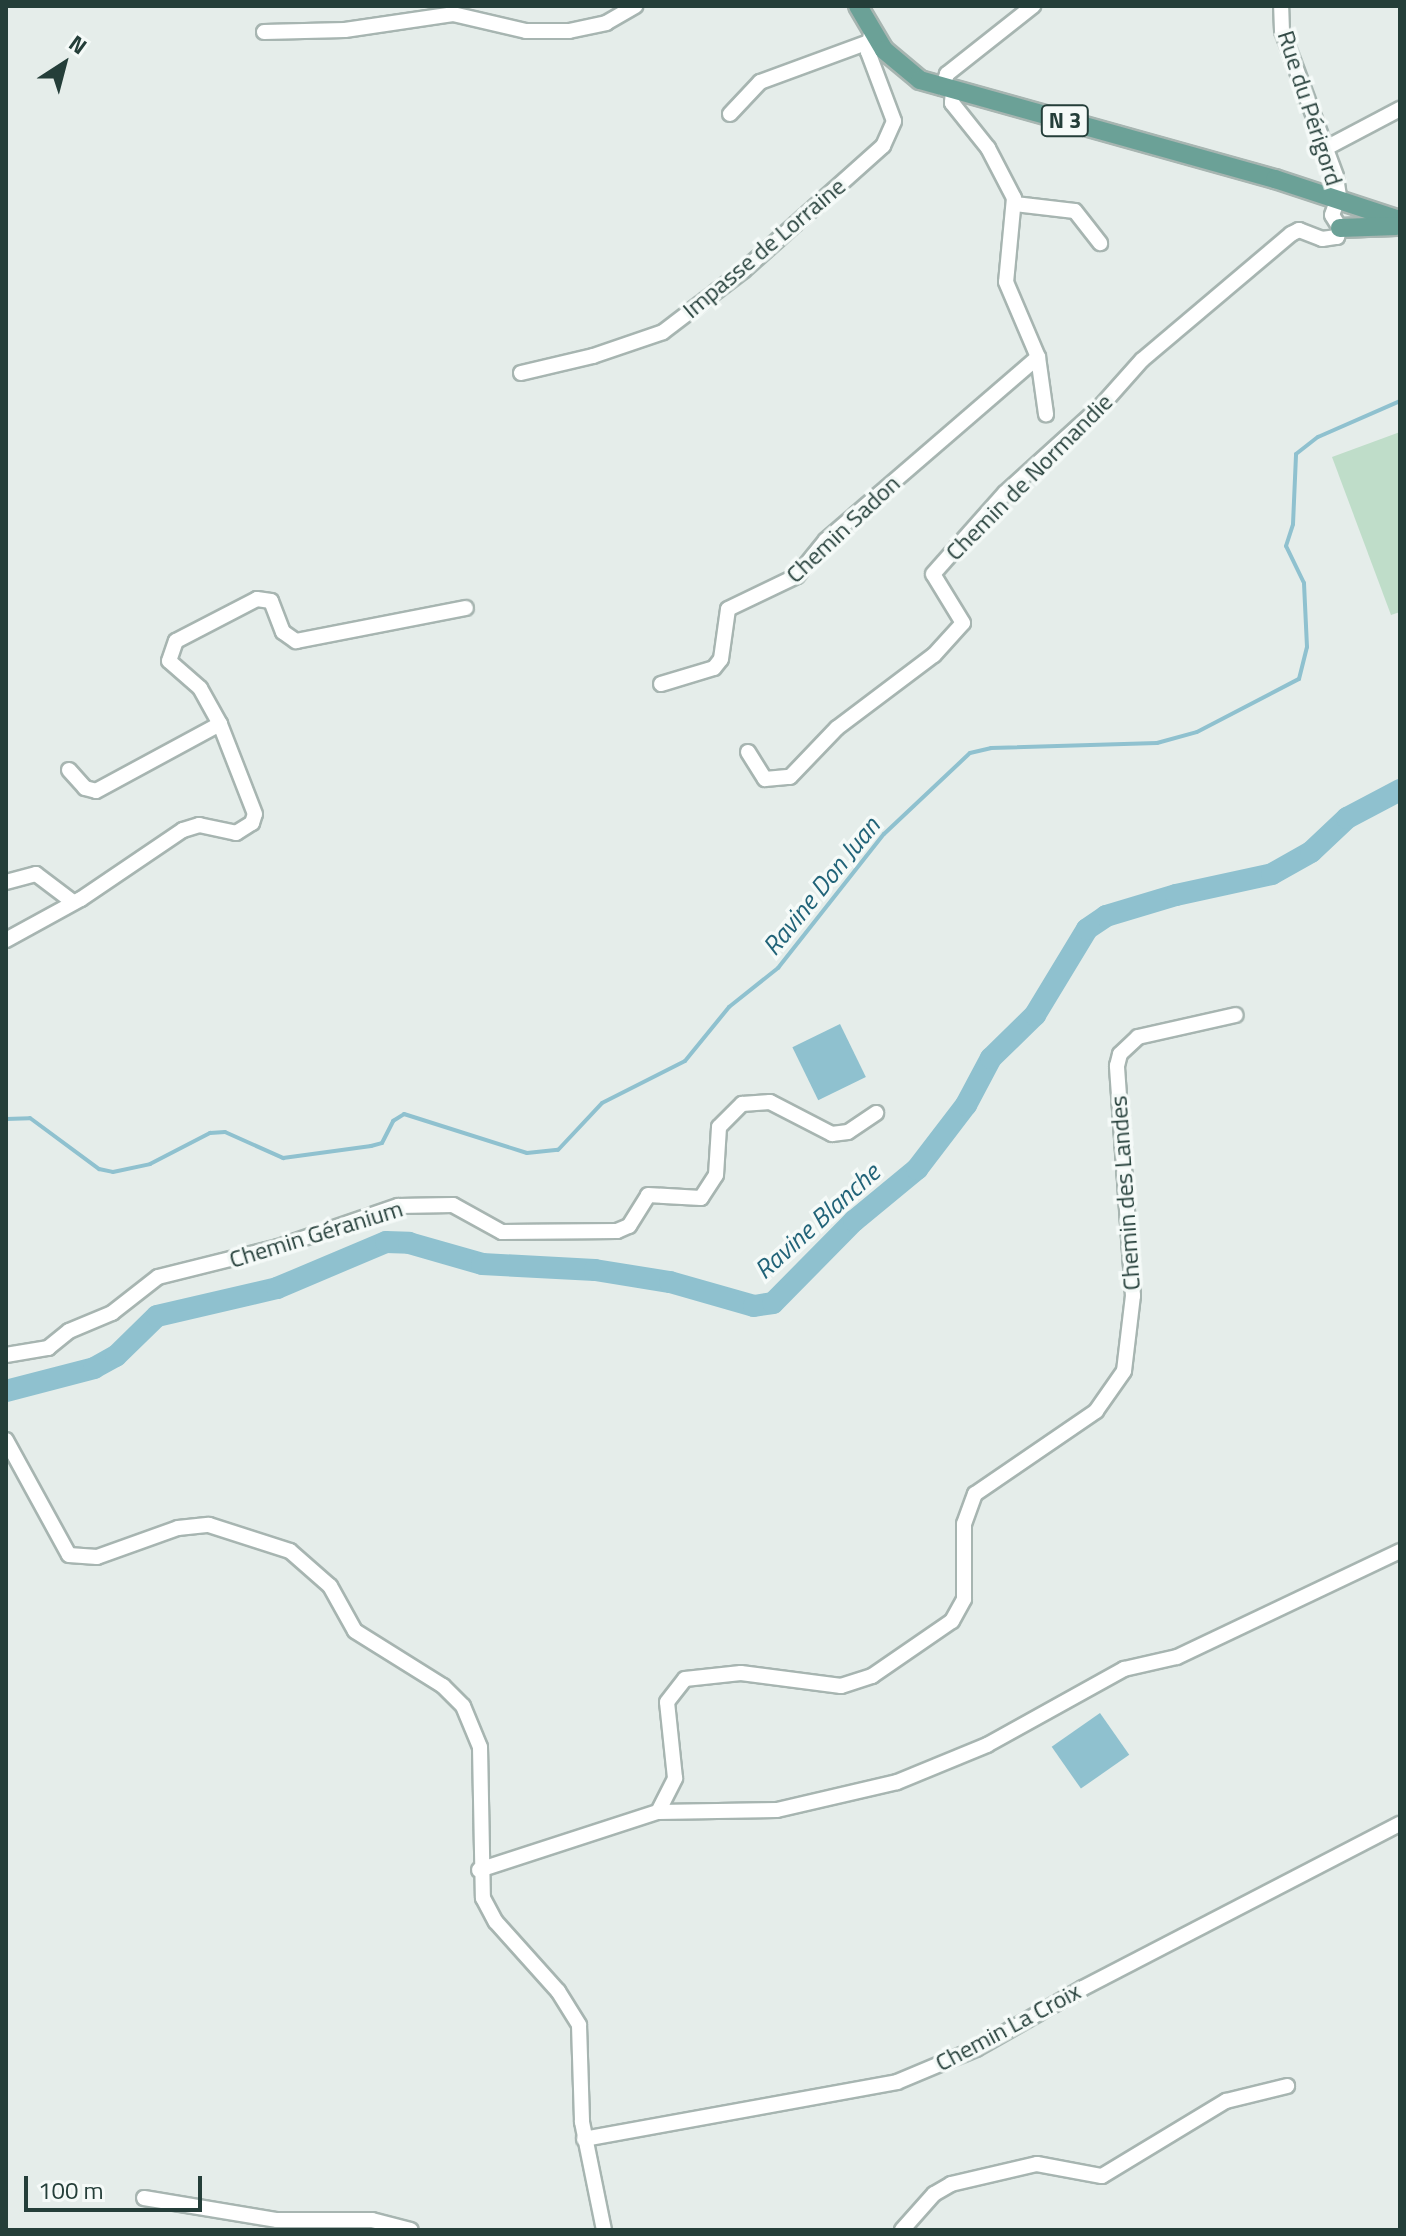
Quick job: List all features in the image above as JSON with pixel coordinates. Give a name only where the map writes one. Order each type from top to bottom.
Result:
[{"type":"main road","name":"N 3","points":[[858,6],[869,38],[894,62],[947,89],[1255,175],[1399,224]]},
{"type":"main road","points":[[1340,228],[1399,224]]},
{"type":"street","points":[[264,32],[345,30],[453,14],[526,31],[569,31],[606,23],[636,6]]},
{"type":"street","points":[[1033,6],[947,74],[947,89],[952,103],[988,148],[1015,204],[1006,282],[1038,357],[1046,414]]},
{"type":"street","name":"Rue du Périgord","points":[[1281,6],[1282,31],[1326,148],[1336,204]]},
{"type":"street","points":[[730,114],[760,82],[869,38]]},
{"type":"street","name":"Impasse de Lorraine","points":[[521,373],[593,356],[663,332],[743,271],[883,146],[894,121],[869,38]]},
{"type":"street","points":[[1326,148],[1400,109]]},
{"type":"street","points":[[1015,204],[1075,211],[1100,243]]},
{"type":"street","points":[[1336,204],[1334,224],[1340,228]]},
{"type":"street","name":"Chemin de Normandie","points":[[748,752],[765,779],[790,777],[837,728],[941,649],[963,623],[933,574],[1005,493],[1101,406],[1142,360],[1291,234],[1307,231],[1332,240],[1340,228]]},
{"type":"street","name":"Chemin Sadon","points":[[661,684],[714,668],[721,659],[728,609],[797,576],[826,540],[1038,357]]},
{"type":"street","points":[[6,940],[73,902],[183,830],[199,825],[247,830],[255,814],[220,724],[200,688],[169,661],[169,652],[176,641],[257,599],[271,601],[283,632],[296,641],[466,608]]},
{"type":"street","points":[[69,770],[85,788],[96,791],[220,724]]},
{"type":"street","points":[[6,882],[36,874],[73,902]]},
{"type":"street","name":"Chemin des Landes","points":[[658,1812],[675,1778],[667,1702],[685,1679],[741,1673],[820,1686],[857,1683],[942,1631],[957,1615],[964,1599],[965,1513],[975,1494],[1096,1411],[1124,1371],[1133,1296],[1117,1066],[1120,1054],[1138,1037],[1236,1015]]},
{"type":"street","name":"Chemin Géranium","points":[[6,1355],[48,1348],[69,1331],[112,1313],[158,1277],[278,1247],[398,1206],[453,1205],[502,1232],[617,1231],[629,1226],[648,1195],[701,1198],[716,1175],[719,1127],[742,1104],[770,1102],[832,1134],[848,1132],[876,1113]]},
{"type":"street","points":[[6,1440],[72,1557],[97,1557],[178,1528],[209,1525],[277,1546],[320,1575],[355,1631],[453,1694],[471,1720],[480,1747],[479,1870],[483,1898],[496,1922],[558,1991],[579,2025],[584,2139],[604,2230]]},
{"type":"street","points":[[479,1870],[658,1812],[777,1810],[897,1782],[987,1745],[1124,1669],[1177,1657],[1400,1551]]},
{"type":"street","name":"Chemin La Croix","points":[[584,2139],[897,2082],[976,2049],[1083,1988],[1400,1824]]},
{"type":"street","points":[[902,2230],[934,2194],[951,2184],[1037,2164],[1102,2176],[1226,2101],[1287,2086]]},
{"type":"street","points":[[144,2198],[277,2220],[372,2220],[411,2230]]},
{"type":"green space","points":[[1400,432],[1400,612],[1391,615],[1332,457]]},
{"type":"water","points":[[840,1024],[866,1077],[818,1100],[792,1047]]},
{"type":"water","points":[[1100,1713],[1129,1755],[1081,1789],[1052,1747]]},
{"type":"waterway","name":"Ravine Don Juan","points":[[6,1119],[30,1118],[99,1169],[113,1172],[150,1164],[210,1133],[225,1132],[283,1158],[371,1146],[382,1143],[393,1121],[404,1114],[527,1153],[558,1150],[602,1103],[685,1061],[729,1007],[778,968],[884,834],[970,753],[991,748],[1157,743],[1197,732],[1299,679],[1307,647],[1304,583],[1286,546],[1293,524],[1296,454],[1318,437],[1400,401]]},
{"type":"waterway","name":"Ravine Blanche","points":[[6,1391],[94,1368],[116,1356],[157,1316],[277,1288],[386,1242],[409,1243],[482,1264],[595,1270],[670,1282],[754,1306],[773,1303],[854,1221],[917,1169],[966,1105],[991,1058],[1035,1015],[1087,929],[1106,916],[1176,895],[1272,874],[1311,852],[1347,818],[1400,790]]}]
